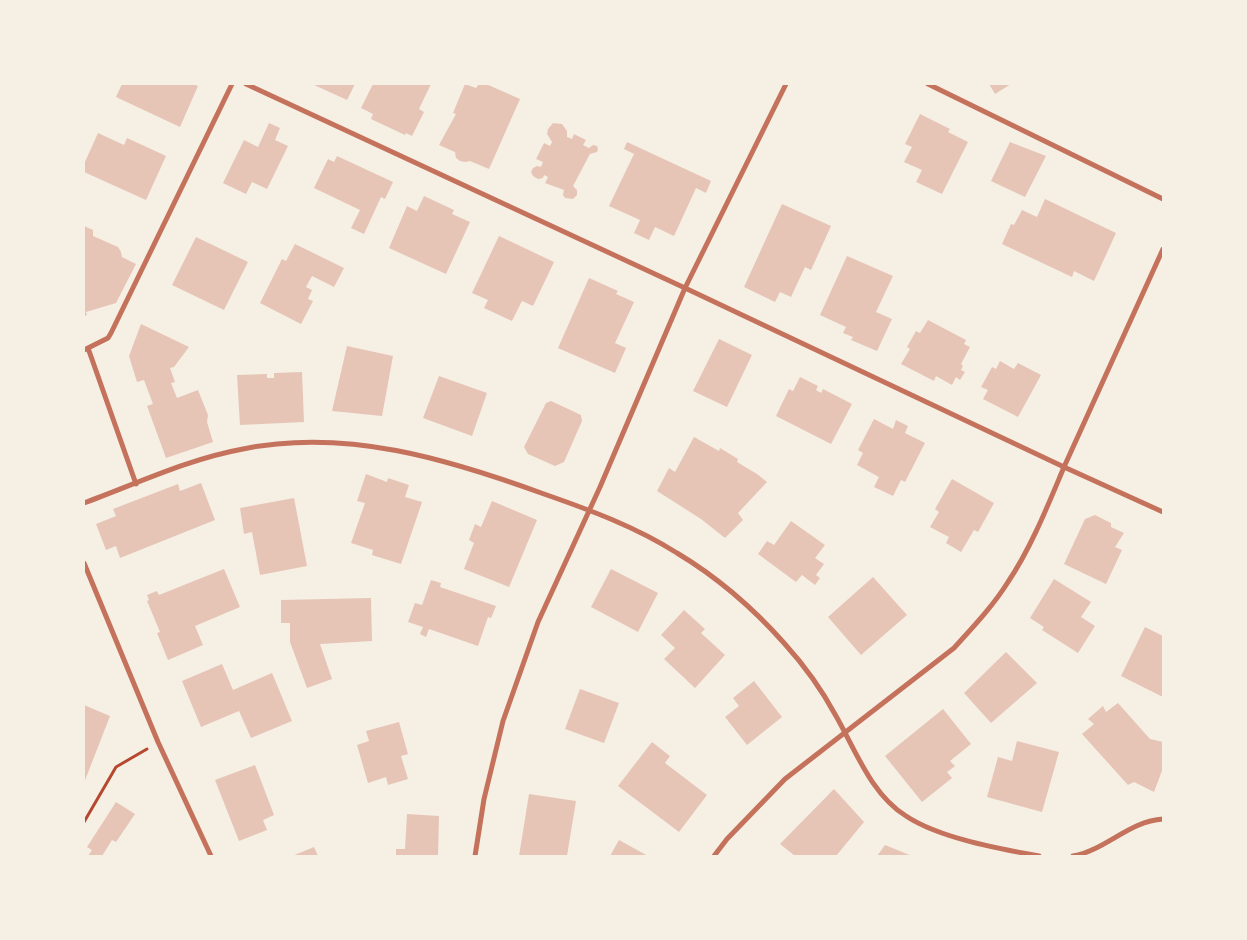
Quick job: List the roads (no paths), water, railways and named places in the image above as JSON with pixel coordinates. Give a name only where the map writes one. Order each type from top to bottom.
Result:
[{"type":"street","points":[[136,484],[86,349],[108,338],[111,333],[232,84]]},
{"type":"street","points":[[246,84],[1163,512]]},
{"type":"street","points":[[475,856],[484,800],[497,745],[511,697],[546,601],[600,487],[685,288],[786,84]]},
{"type":"street","points":[[928,84],[1163,198]]},
{"type":"street","points":[[714,856],[727,839],[785,779],[954,648],[975,625],[1008,582],[1021,561],[1163,248]]},
{"type":"street","points":[[84,503],[176,468],[243,448],[277,444],[335,444],[388,448],[435,458],[505,479],[630,527],[671,549],[738,596],[767,623],[795,656],[825,697],[872,782],[890,803],[904,815],[943,834],[1039,856]]},
{"type":"street","points":[[84,563],[158,742],[211,856]]},
{"type":"street","points":[[1073,856],[1100,846],[1136,826],[1149,821],[1163,819]]}]
